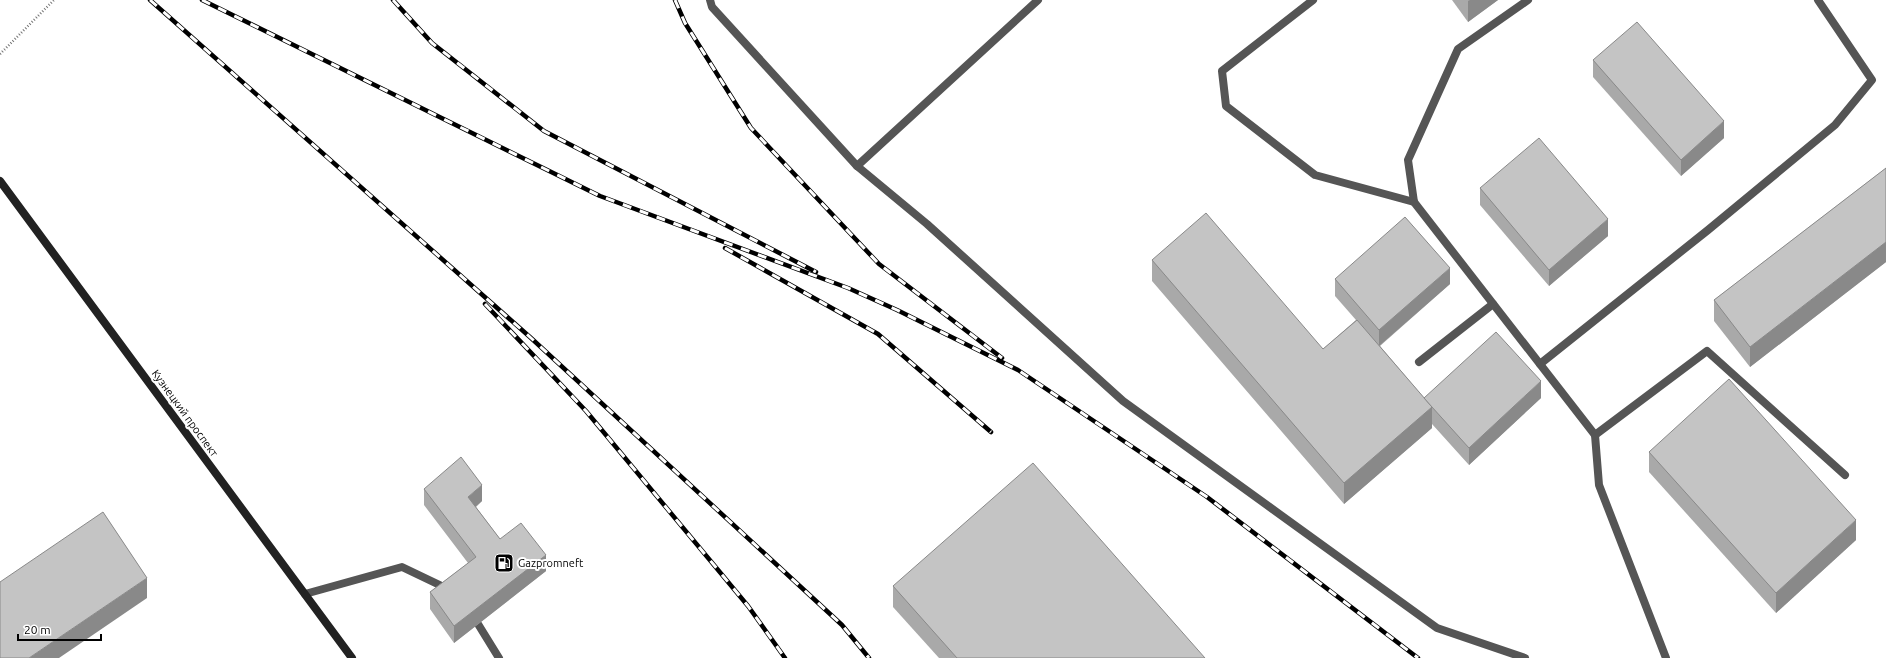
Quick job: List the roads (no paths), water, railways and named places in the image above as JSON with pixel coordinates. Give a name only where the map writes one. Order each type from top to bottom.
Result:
[{"type":"street","name":"Кузнецкий проспект","points":[[0,181],[352,658]]},
{"type":"lane","points":[[710,0],[712,8],[857,166],[927,224],[1123,402],[1437,628],[1525,658]]},
{"type":"lane","points":[[857,166],[1038,0]]},
{"type":"lane","points":[[1313,0],[1222,72],[1226,106],[1315,175],[1414,202]]},
{"type":"lane","points":[[1528,0],[1458,49],[1408,160],[1414,202],[1594,435],[1599,485],[1666,658]]},
{"type":"lane","points":[[1540,364],[1708,230],[1834,124],[1872,80],[1818,0]]},
{"type":"lane","points":[[1419,362],[1493,304]]},
{"type":"lane","points":[[1594,435],[1707,351],[1845,475]]},
{"type":"lane","points":[[305,594],[402,567],[453,592]]},
{"type":"lane","points":[[478,624],[499,658]]},
{"type":"railway","points":[[150,0],[531,338],[842,625],[869,658]]},
{"type":"railway","points":[[202,0],[600,196],[848,288],[897,310],[1018,370],[1207,497],[1418,658]]},
{"type":"railway","points":[[393,0],[432,43],[544,131],[816,272]]},
{"type":"railway","points":[[675,0],[685,23],[751,128],[879,264],[1002,358]]},
{"type":"railway","points":[[725,248],[878,334],[991,432]]},
{"type":"railway","points":[[485,304],[586,411],[748,606],[785,658]]},
{"type":"place","name":"Gazpromneft","points":[[504,563]]}]
